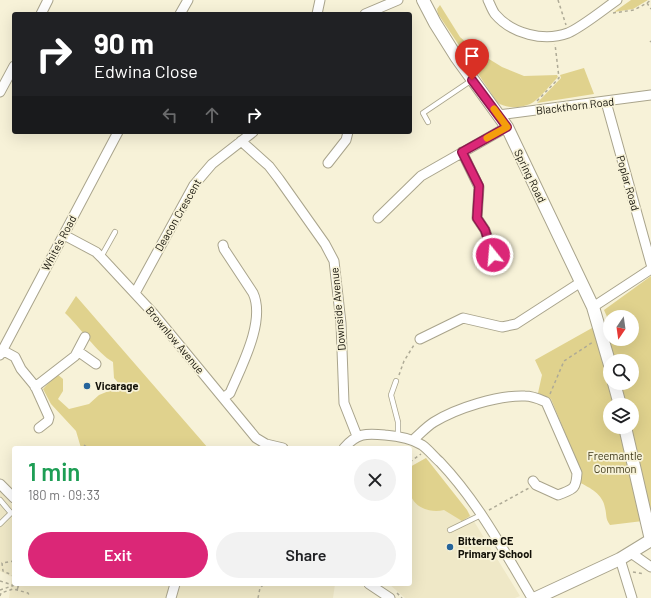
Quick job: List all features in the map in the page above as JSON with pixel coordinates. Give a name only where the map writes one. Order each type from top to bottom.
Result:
[{"type":"street","points":[[42,12],[48,0]]},
{"type":"street","points":[[181,12],[188,0]]},
{"type":"street","points":[[317,12],[320,0]]},
{"type":"street","points":[[370,12],[398,0]]},
{"type":"street","name":"Spring Road","points":[[423,0],[435,23],[472,80],[507,127],[593,307],[602,331],[607,354]]},
{"type":"street","points":[[488,0],[494,13],[508,25],[538,37],[569,33],[617,0]]},
{"type":"street","points":[[0,92],[12,70]]},
{"type":"street","name":"Blackthorn Road","points":[[498,115],[651,95]]},
{"type":"street","name":"Poplar Road","points":[[606,102],[651,264]]},
{"type":"street","points":[[378,218],[421,176],[507,127]]},
{"type":"street","name":"White's Road","points":[[1,352],[117,134]]},
{"type":"street","name":"Deacon Crescent","points":[[135,293],[194,185],[212,164],[250,134]]},
{"type":"street","points":[[328,164],[346,140],[348,134]]},
{"type":"street","name":"Downside Avenue","points":[[241,141],[269,166],[325,244],[334,261],[341,323],[344,403],[358,436]]},
{"type":"street","points":[[462,152],[479,186],[477,218],[485,230],[495,259]]},
{"type":"street","name":"Brownlow Avenue","points":[[64,235],[90,248],[101,257],[135,293],[256,438],[266,444],[274,446]]},
{"type":"street","points":[[223,245],[224,249],[256,299],[257,312],[256,324],[249,347],[230,393],[223,398]]},
{"type":"street","points":[[593,307],[651,269]]},
{"type":"street","points":[[420,339],[463,318],[502,327],[516,324],[581,282]]},
{"type":"street","points":[[35,387],[76,356],[85,337]]},
{"type":"street","points":[[1,352],[15,357],[21,369],[35,387],[49,417],[48,421],[39,428]]},
{"type":"street","points":[[79,352],[96,364]]},
{"type":"street","points":[[413,440],[435,421],[462,409],[490,400],[525,396],[546,402],[577,473],[576,484],[575,487],[558,495],[535,483]]},
{"type":"street","points":[[346,446],[358,436],[370,433],[398,436],[413,440],[428,450],[449,472],[481,515],[532,598]]},
{"type":"street","points":[[536,598],[620,559],[651,540],[627,434]]},
{"type":"street","points":[[0,484],[11,495]]},
{"type":"street","points":[[631,553],[648,570]]},
{"type":"street","points":[[620,559],[632,598]]},
{"type":"street","points":[[171,598],[174,586]]},
{"type":"street","points":[[373,586],[390,598]]},
{"type":"lane","points":[[428,122],[423,113],[472,80]]},
{"type":"lane","points":[[101,257],[115,232]]},
{"type":"lane","points":[[396,382],[391,395],[398,422],[398,436]]},
{"type":"lane","points":[[0,524],[11,513],[0,501],[11,495]]},
{"type":"lane","points":[[450,530],[481,515]]},
{"type":"path","points":[[558,0],[569,33]]},
{"type":"path","points":[[606,7],[614,13],[624,13],[634,10],[651,0]]},
{"type":"path","points":[[647,3],[651,9]]},
{"type":"path","points":[[526,112],[559,78],[554,36]]},
{"type":"path","points":[[546,402],[564,361],[590,344],[602,331]]},
{"type":"path","points":[[396,382],[404,361],[420,339]]},
{"type":"path","points":[[412,461],[428,450]]},
{"type":"path","points":[[481,515],[535,483]]},
{"type":"path","points":[[12,562],[2,564],[4,571],[12,575]]},
{"type":"path","points":[[634,572],[648,570]]},
{"type":"path","points":[[0,581],[12,584]]},
{"type":"path","points":[[0,590],[12,586]]},
{"type":"path","points":[[17,590],[19,586]]},
{"type":"path","points":[[258,598],[260,588],[262,586]]},
{"type":"path","points":[[0,596],[1,593],[13,589],[28,593],[29,595]]},
{"type":"shaded area","name":"Bitterne CE Primary School","points":[[426,458],[467,510],[520,596],[515,598],[405,598],[391,586],[412,586],[412,466]]},
{"type":"shaded area","points":[[0,491],[12,505],[12,577],[0,571]]},
{"type":"shaded area","points":[[12,577],[12,586],[335,586],[333,598],[9,598]]},
{"type":"green space","points":[[631,0],[648,0],[633,9],[614,12]]},
{"type":"green space","points":[[440,5],[460,37],[476,51],[502,67],[524,76],[557,75],[558,77],[541,96],[530,104],[509,107],[500,104],[497,102],[438,14],[437,9]]},
{"type":"green space","points":[[584,68],[594,94],[537,103],[561,78],[560,75]]},
{"type":"green space","name":"Freemantle Common","points":[[651,276],[651,520],[610,525],[608,523],[606,510],[602,499],[595,492],[579,482],[579,467],[551,399],[538,393],[542,375],[535,360],[603,322],[603,346],[639,346],[639,310],[604,310]]},
{"type":"green space","points":[[76,296],[206,446],[80,446],[76,431],[51,404],[43,389],[57,374],[63,379],[63,391],[58,399],[69,409],[89,404],[99,395],[121,386],[114,378],[113,362],[101,353],[65,313]]},
{"type":"green space","points":[[426,458],[467,510],[470,516],[462,521],[444,510],[434,511],[420,507],[412,498],[412,466]]},
{"type":"slow traffic","points":[[487,138],[507,127],[494,109]]},
{"type":"place","name":"Vicarage","points":[[87,386]]},
{"type":"place","name":"Bitterne CE Primary School","points":[[450,547]]},
{"type":"route","points":[[472,80],[507,127],[462,152],[479,186],[477,218],[485,230],[493,255]]}]
